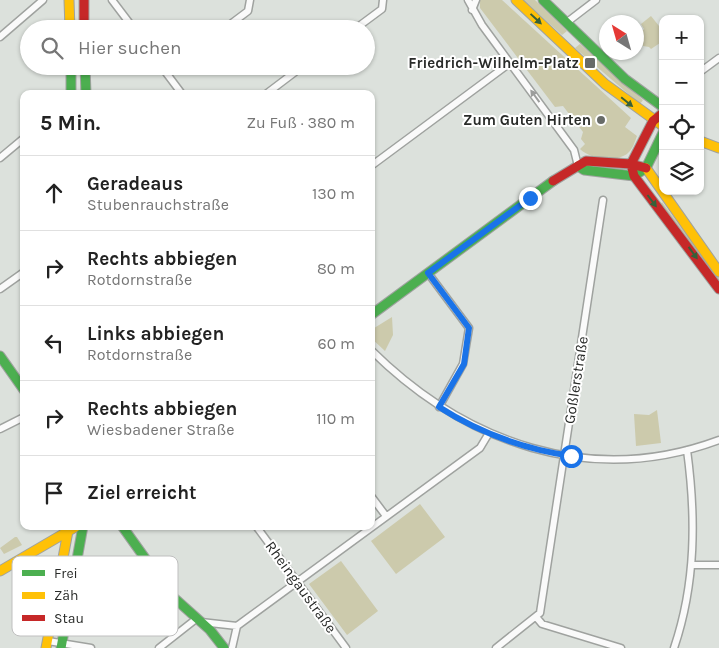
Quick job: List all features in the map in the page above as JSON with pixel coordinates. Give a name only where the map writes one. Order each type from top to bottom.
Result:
[{"type":"street","points":[[0,37],[43,0]]},
{"type":"street","points":[[69,0],[70,20]]},
{"type":"street","points":[[84,0],[84,20]]},
{"type":"street","points":[[112,0],[127,20]]},
{"type":"street","points":[[236,20],[248,11],[250,0]]},
{"type":"street","points":[[367,20],[382,9],[383,0]]},
{"type":"street","points":[[468,0],[472,10],[574,150],[578,166],[584,170],[634,176],[646,168],[659,141]]},
{"type":"street","points":[[472,10],[476,0]]},
{"type":"street","points":[[516,0],[602,82],[659,124]]},
{"type":"street","points":[[543,0],[631,84],[660,105]]},
{"type":"street","points":[[566,23],[596,0]]},
{"type":"street","points":[[704,69],[719,58]]},
{"type":"street","points":[[375,163],[510,63]]},
{"type":"street","points":[[71,75],[71,90]]},
{"type":"street","points":[[85,75],[86,90]]},
{"type":"street","points":[[168,75],[179,90]]},
{"type":"street","points":[[271,90],[292,75]]},
{"type":"street","points":[[659,116],[653,121],[631,164],[634,176],[719,289]]},
{"type":"street","points":[[0,158],[20,141]]},
{"type":"street","points":[[704,141],[719,148]]},
{"type":"street","points":[[375,312],[565,172],[586,161],[631,164],[646,168],[719,272]]},
{"type":"street","name":"Goßlerstraße","points":[[537,618],[540,613],[603,200]]},
{"type":"street","points":[[428,273],[469,328],[464,364],[439,407]]},
{"type":"street","points":[[0,290],[20,275]]},
{"type":"street","points":[[375,354],[413,388],[439,407],[489,434],[536,449],[564,455],[624,458],[687,450],[719,440]]},
{"type":"street","points":[[0,356],[20,384]]},
{"type":"street","points":[[0,429],[20,419]]},
{"type":"street","points":[[375,524],[480,448],[489,434]]},
{"type":"street","points":[[674,648],[685,606],[692,565],[693,510],[687,450]]},
{"type":"street","points":[[375,501],[386,516]]},
{"type":"street","points":[[25,556],[67,530]]},
{"type":"street","points":[[64,556],[69,530]]},
{"type":"street","points":[[78,556],[82,530]]},
{"type":"street","points":[[125,530],[143,556]]},
{"type":"street","name":"Rheingaustraße","points":[[259,530],[346,648]]},
{"type":"street","points":[[232,648],[237,626],[367,530]]},
{"type":"street","points":[[0,571],[12,564]]},
{"type":"street","points":[[692,565],[719,566]]},
{"type":"street","points":[[178,600],[215,634],[224,648]]},
{"type":"street","points":[[496,648],[537,618],[542,624],[621,648]]},
{"type":"street","points":[[178,634],[198,620],[237,626]]},
{"type":"street","points":[[159,648],[176,636]]},
{"type":"street","points":[[47,645],[91,648]]},
{"type":"shaded area","points":[[480,0],[502,0],[631,118],[625,127],[637,136],[630,151],[623,156],[611,159],[590,155],[580,149],[585,144],[581,139],[583,132],[563,106],[555,107],[480,8]]},
{"type":"shaded area","points":[[523,0],[535,0],[567,31],[562,35]]},
{"type":"shaded area","points":[[651,16],[659,26],[659,44],[651,49],[644,46],[644,22]]},
{"type":"shaded area","points":[[580,44],[643,100],[640,104],[575,48]]},
{"type":"shaded area","points":[[662,202],[719,278],[719,283],[661,204]]},
{"type":"shaded area","points":[[392,317],[393,335],[385,351],[375,342],[375,328]]},
{"type":"shaded area","points":[[657,410],[661,443],[636,446],[634,414],[649,415]]},
{"type":"shaded area","points":[[420,504],[445,537],[396,574],[371,541]]},
{"type":"shaded area","points":[[17,537],[22,545],[4,554],[0,548]]},
{"type":"shaded area","points":[[341,561],[378,611],[347,635],[309,584]]},
{"type":"traffic: fast","points":[[543,0],[625,79],[660,105]]},
{"type":"traffic: fast","points":[[71,75],[71,90]]},
{"type":"traffic: fast","points":[[85,75],[86,90]]},
{"type":"traffic: fast","points":[[578,166],[584,170],[634,176],[646,168],[659,141]]},
{"type":"traffic: fast","points":[[375,312],[553,181]]},
{"type":"traffic: fast","points":[[0,356],[20,384]]},
{"type":"traffic: fast","points":[[78,556],[82,530]]},
{"type":"traffic: fast","points":[[125,530],[143,556]]},
{"type":"traffic: fast","points":[[178,601],[210,630],[224,648]]},
{"type":"traffic: fast","points":[[61,648],[63,636]]},
{"type":"traffic: slow","points":[[69,0],[70,20]]},
{"type":"traffic: slow","points":[[516,0],[605,84],[659,123]]},
{"type":"traffic: slow","points":[[704,142],[719,148]]},
{"type":"traffic: slow","points":[[646,168],[719,272]]},
{"type":"traffic: slow","points":[[63,556],[68,530]]},
{"type":"traffic: slow","points":[[26,556],[70,530]]},
{"type":"traffic: slow","points":[[0,571],[12,564]]},
{"type":"traffic: slow","points":[[46,648],[48,636]]},
{"type":"traffic: jam","points":[[84,0],[84,20]]},
{"type":"traffic: jam","points":[[659,116],[653,121],[631,164],[634,176],[719,289]]},
{"type":"traffic: jam","points":[[553,181],[586,161],[631,164],[646,168]]},
{"type":"place","name":"Friedrich-Wilhelm-Platz","points":[[590,63]]},
{"type":"place","name":"Zum Guten Hirten","points":[[601,120]]},
{"type":"route","points":[[530,198],[428,273],[469,328],[464,364],[439,407],[489,434],[536,449],[571,456]]}]
